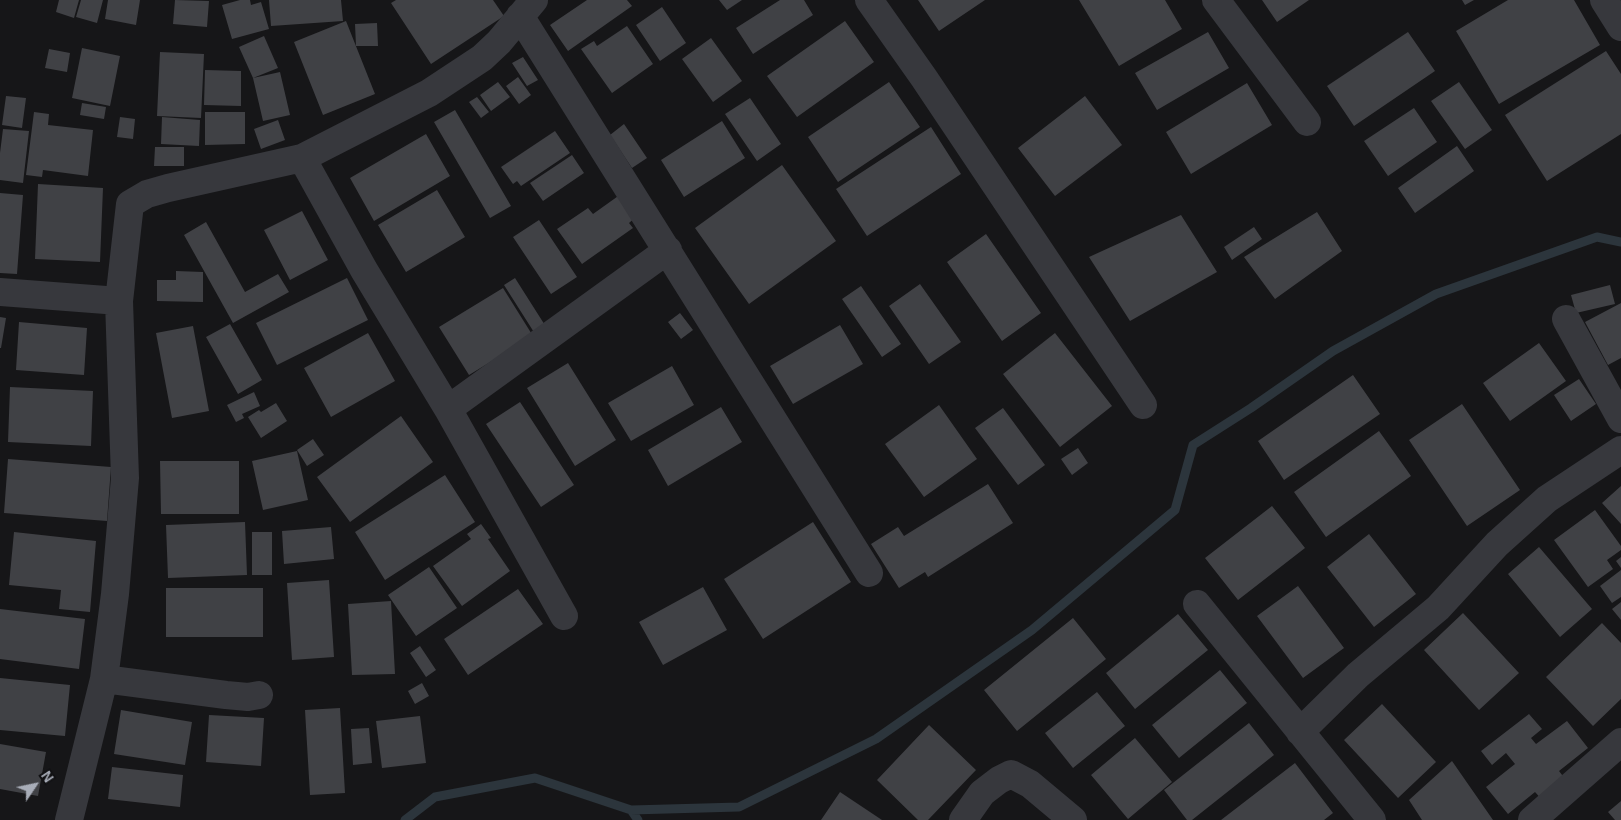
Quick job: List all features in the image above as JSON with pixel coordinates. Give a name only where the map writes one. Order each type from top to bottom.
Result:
[{"type":"street","points":[[869,0],[924,78],[1143,405]]},
{"type":"street","points":[[1216,0],[1307,122]]},
{"type":"street","points":[[1604,0],[1621,26]]},
{"type":"street","points":[[69,820],[104,679],[115,594],[125,478],[118,301],[130,204],[147,194],[168,188],[302,158],[429,93],[482,58],[499,42],[527,8],[668,250],[869,573]]},
{"type":"street","points":[[302,158],[364,270],[448,409],[564,616]]},
{"type":"street","points":[[448,409],[668,250]]},
{"type":"street","points":[[0,292],[118,301]]},
{"type":"street","points":[[1566,319],[1621,419]]},
{"type":"street","points":[[1300,732],[1358,675],[1438,608],[1497,544],[1547,499],[1621,450]]},
{"type":"street","points":[[1197,604],[1372,820]]},
{"type":"street","points":[[104,679],[226,695],[248,697],[259,695]]},
{"type":"street","points":[[1532,820],[1621,742]]},
{"type":"street","points":[[962,820],[982,793],[999,780],[1011,774],[1030,784],[1073,820]]},
{"type":"building","points":[[59,0],[79,0],[74,18],[56,12]]},
{"type":"building","points":[[81,0],[103,0],[97,23],[76,17]]},
{"type":"building","points":[[108,0],[140,0],[136,25],[105,19]]},
{"type":"building","points":[[175,0],[209,1],[207,27],[173,24]]},
{"type":"building","points":[[240,0],[250,0],[251,5],[261,2],[269,29],[232,39],[222,5]]},
{"type":"building","points":[[269,0],[341,0],[343,21],[271,26]]},
{"type":"building","points":[[396,0],[493,0],[504,16],[431,64],[391,3]]},
{"type":"building","points":[[587,0],[627,0],[632,6],[568,51],[550,25]]},
{"type":"building","points":[[719,0],[742,0],[727,10]]},
{"type":"building","points":[[780,0],[804,0],[813,15],[753,54],[736,28]]},
{"type":"building","points":[[918,0],[985,0],[939,31]]},
{"type":"building","points":[[1079,0],[1165,0],[1182,29],[1119,66]]},
{"type":"building","points":[[1262,0],[1309,0],[1277,22]]},
{"type":"building","points":[[1462,0],[1474,0],[1465,5]]},
{"type":"building","points":[[1508,0],[1574,0],[1600,45],[1499,104],[1456,31]]},
{"type":"building","points":[[662,7],[686,43],[660,61],[636,25]]},
{"type":"building","points":[[346,21],[375,94],[323,115],[294,42]]},
{"type":"building","points":[[845,21],[874,62],[797,117],[767,76]]},
{"type":"building","points":[[377,23],[378,46],[356,46],[355,24]]},
{"type":"building","points":[[627,26],[653,64],[612,93],[581,49],[594,41],[597,46]]},
{"type":"building","points":[[1208,32],[1229,68],[1157,110],[1135,73]]},
{"type":"building","points":[[1408,32],[1435,71],[1354,126],[1327,86]]},
{"type":"building","points":[[264,36],[278,68],[253,78],[239,47]]},
{"type":"building","points":[[711,38],[742,81],[713,102],[682,59]]},
{"type":"building","points":[[82,48],[120,56],[110,106],[72,98]]},
{"type":"building","points":[[49,49],[70,53],[67,72],[45,68]]},
{"type":"building","points":[[1606,51],[1621,74],[1621,134],[1547,181],[1505,115]]},
{"type":"building","points":[[160,52],[204,54],[201,118],[157,116]]},
{"type":"building","points":[[523,57],[538,80],[527,86],[512,63]]},
{"type":"building","points":[[205,70],[241,71],[241,106],[204,105]]},
{"type":"building","points":[[280,72],[290,115],[263,121],[253,78]]},
{"type":"building","points":[[518,77],[531,95],[519,104],[506,86]]},
{"type":"building","points":[[498,82],[510,97],[491,111],[480,95]]},
{"type":"building","points":[[889,82],[920,127],[838,182],[808,137]]},
{"type":"building","points":[[1459,82],[1492,130],[1465,149],[1431,101]]},
{"type":"building","points":[[1247,83],[1272,125],[1191,174],[1166,132]]},
{"type":"building","points":[[6,96],[26,98],[22,128],[2,125]]},
{"type":"building","points":[[1085,96],[1122,145],[1055,196],[1018,148]]},
{"type":"building","points":[[477,97],[489,112],[481,118],[469,102]]},
{"type":"building","points":[[750,98],[781,144],[757,161],[725,114]]},
{"type":"building","points":[[82,103],[106,107],[104,119],[80,115]]},
{"type":"building","points":[[1414,108],[1437,142],[1388,176],[1364,141]]},
{"type":"building","points":[[455,110],[511,206],[490,218],[434,122]]},
{"type":"building","points":[[34,112],[49,114],[48,125],[93,130],[88,176],[43,170],[42,177],[26,175]]},
{"type":"building","points":[[205,112],[245,112],[245,144],[205,145]]},
{"type":"building","points":[[120,117],[135,119],[133,139],[117,137]]},
{"type":"building","points":[[162,117],[200,120],[199,146],[161,144]]},
{"type":"building","points":[[278,120],[285,140],[261,149],[254,129]]},
{"type":"building","points":[[722,121],[745,158],[684,197],[661,160]]},
{"type":"building","points":[[624,124],[647,158],[632,168],[610,135]]},
{"type":"building","points":[[931,127],[961,174],[867,236],[836,189]]},
{"type":"building","points":[[3,129],[29,131],[23,183],[0,180],[0,153]]},
{"type":"building","points":[[555,131],[570,153],[521,186],[517,181],[513,184],[501,167]]},
{"type":"building","points":[[426,134],[450,176],[374,221],[350,178]]},
{"type":"building","points":[[1457,146],[1474,171],[1415,213],[1398,188]]},
{"type":"building","points":[[155,147],[184,147],[184,166],[154,166]]},
{"type":"building","points":[[572,155],[584,173],[543,201],[530,183]]},
{"type":"building","points":[[782,165],[836,241],[749,304],[695,228]]},
{"type":"building","points":[[38,184],[103,188],[100,262],[35,259]]},
{"type":"building","points":[[437,190],[465,237],[406,272],[378,225]]},
{"type":"building","points":[[0,193],[23,195],[17,274],[0,273]]},
{"type":"building","points":[[621,194],[637,216],[629,223],[633,228],[582,264],[557,229],[588,208],[593,214]]},
{"type":"building","points":[[302,211],[328,260],[290,280],[264,230]]},
{"type":"building","points":[[1317,212],[1342,251],[1275,299],[1244,257]]},
{"type":"building","points":[[1181,215],[1217,272],[1130,321],[1089,257]]},
{"type":"building","points":[[539,220],[577,277],[551,294],[513,237]]},
{"type":"building","points":[[206,222],[245,292],[278,274],[289,292],[233,323],[184,235]]},
{"type":"building","points":[[1254,227],[1262,239],[1232,260],[1224,247]]},
{"type":"building","points":[[986,234],[1041,313],[1002,341],[947,262]]},
{"type":"building","points":[[176,271],[203,272],[203,302],[157,301],[157,280],[176,280]]},
{"type":"building","points":[[347,278],[368,320],[277,365],[256,323]]},
{"type":"building","points":[[515,278],[548,330],[537,337],[504,285]]},
{"type":"building","points":[[920,284],[961,342],[929,364],[889,306]]},
{"type":"building","points":[[1610,285],[1615,304],[1576,313],[1571,295]]},
{"type":"building","points":[[861,286],[901,344],[882,357],[842,299]]},
{"type":"building","points":[[503,288],[533,336],[469,375],[439,327]]},
{"type":"building","points":[[1621,303],[1621,358],[1608,365],[1585,322]]},
{"type":"building","points":[[680,313],[693,330],[681,339],[668,322]]},
{"type":"building","points":[[0,317],[6,318],[1,348],[0,348]]},
{"type":"building","points":[[19,322],[87,328],[84,375],[16,370]]},
{"type":"building","points":[[230,324],[262,380],[238,394],[206,337]]},
{"type":"building","points":[[840,325],[863,364],[793,404],[770,366]]},
{"type":"building","points":[[193,326],[209,411],[172,418],[156,333]]},
{"type":"building","points":[[368,333],[395,381],[331,417],[304,368]]},
{"type":"building","points":[[1055,333],[1112,406],[1060,447],[1003,374]]},
{"type":"building","points":[[1539,343],[1566,381],[1510,421],[1483,383]]},
{"type":"building","points":[[568,363],[616,440],[575,466],[527,388]]},
{"type":"building","points":[[672,366],[694,405],[631,441],[608,403]]},
{"type":"building","points":[[1353,375],[1380,414],[1284,480],[1258,441]]},
{"type":"building","points":[[1579,379],[1596,404],[1571,421],[1554,395]]},
{"type":"building","points":[[10,387],[93,391],[91,446],[8,442]]},
{"type":"building","points":[[254,392],[260,406],[242,414],[244,418],[236,422],[227,405]]},
{"type":"building","points":[[520,402],[574,485],[541,507],[486,424]]},
{"type":"building","points":[[276,403],[287,421],[261,438],[248,417]]},
{"type":"building","points":[[1462,404],[1520,490],[1467,526],[1409,440]]},
{"type":"building","points":[[939,405],[977,459],[924,497],[885,444]]},
{"type":"building","points":[[721,407],[742,442],[668,486],[648,450]]},
{"type":"building","points":[[1003,408],[1045,465],[1018,485],[975,428]]},
{"type":"building","points":[[401,416],[433,462],[350,522],[317,477]]},
{"type":"building","points":[[1379,431],[1411,476],[1326,537],[1294,492]]},
{"type":"building","points":[[313,439],[324,455],[307,466],[297,450]]},
{"type":"building","points":[[1078,448],[1088,463],[1072,475],[1061,459]]},
{"type":"building","points":[[297,451],[308,500],[263,510],[252,461]]},
{"type":"building","points":[[8,459],[111,467],[107,521],[4,513]]},
{"type":"building","points":[[160,461],[239,461],[239,514],[161,514]]},
{"type":"building","points":[[445,475],[475,522],[385,580],[355,532]]},
{"type":"building","points":[[988,484],[1013,523],[928,577],[925,572],[899,588],[871,544],[898,527],[904,536]]},
{"type":"building","points":[[1621,486],[1621,524],[1602,503]]},
{"type":"building","points":[[1272,506],[1305,548],[1238,600],[1205,558]]},
{"type":"building","points":[[1595,510],[1621,546],[1621,550],[1607,560],[1613,569],[1588,587],[1554,540]]},
{"type":"building","points":[[245,522],[247,575],[168,578],[166,525]]},
{"type":"building","points":[[813,522],[851,582],[763,639],[724,579]]},
{"type":"building","points":[[481,524],[491,538],[488,539],[510,571],[462,606],[433,566],[471,539],[467,534]]},
{"type":"building","points":[[331,527],[334,559],[284,564],[282,531]]},
{"type":"building","points":[[14,532],[96,541],[90,612],[59,609],[61,590],[9,585]]},
{"type":"building","points":[[252,532],[272,532],[272,575],[252,575]]},
{"type":"building","points":[[1369,534],[1416,594],[1374,627],[1327,567]]},
{"type":"building","points":[[1539,547],[1592,609],[1560,637],[1508,574]]},
{"type":"building","points":[[1621,557],[1621,568],[1616,561]]},
{"type":"building","points":[[429,567],[457,608],[416,636],[388,595]]},
{"type":"building","points":[[1621,570],[1621,597],[1612,603],[1600,586]]},
{"type":"building","points":[[329,580],[334,657],[292,660],[287,583]]},
{"type":"building","points":[[1298,586],[1344,648],[1303,678],[1257,616]]},
{"type":"building","points":[[703,587],[727,630],[663,665],[639,622]]},
{"type":"building","points":[[166,588],[263,588],[263,637],[166,637]]},
{"type":"building","points":[[518,589],[543,624],[468,675],[444,639]]},
{"type":"building","points":[[391,601],[395,674],[352,675],[348,604]]},
{"type":"building","points":[[1621,602],[1621,620],[1612,609]]},
{"type":"building","points":[[0,609],[85,619],[79,669],[0,659]]},
{"type":"building","points":[[1463,613],[1519,673],[1479,710],[1424,650]]},
{"type":"building","points":[[1178,614],[1208,650],[1135,709],[1106,673]]},
{"type":"building","points":[[1073,618],[1106,659],[1017,731],[984,690]]},
{"type":"building","points":[[1602,623],[1621,643],[1621,699],[1593,726],[1546,677]]},
{"type":"building","points":[[420,646],[436,670],[426,677],[410,653]]},
{"type":"building","points":[[1220,670],[1247,703],[1179,758],[1152,725]]},
{"type":"building","points":[[0,678],[70,685],[65,736],[0,730]]},
{"type":"building","points":[[422,683],[429,696],[415,704],[408,691]]},
{"type":"building","points":[[1097,692],[1125,726],[1073,768],[1045,733]]},
{"type":"building","points":[[1382,704],[1436,762],[1398,798],[1344,740]]},
{"type":"building","points":[[340,708],[345,793],[310,795],[305,710]]},
{"type":"building","points":[[121,710],[192,722],[185,765],[114,754]]},
{"type":"building","points":[[1529,714],[1542,729],[1531,738],[1536,744],[1567,721],[1588,748],[1559,771],[1569,784],[1545,803],[1535,792],[1508,814],[1486,787],[1515,764],[1506,753],[1492,765],[1481,751]]},
{"type":"building","points":[[209,715],[264,718],[261,766],[206,762]]},
{"type":"building","points":[[420,716],[426,763],[382,768],[376,721]]},
{"type":"building","points":[[1249,723],[1274,755],[1192,820],[1187,820],[1164,790]]},
{"type":"building","points":[[929,725],[976,770],[928,820],[918,820],[877,780]]},
{"type":"building","points":[[369,728],[372,763],[353,765],[351,729]]},
{"type":"building","points":[[1135,738],[1172,782],[1128,819],[1091,775]]},
{"type":"building","points":[[0,744],[46,752],[38,796],[0,789]]},
{"type":"building","points":[[1452,761],[1493,820],[1422,820],[1409,800]]},
{"type":"building","points":[[1295,763],[1333,813],[1324,820],[1221,820]]},
{"type":"building","points":[[112,767],[183,775],[180,807],[108,799]]},
{"type":"building","points":[[840,792],[882,820],[821,820]]},
{"type":"building","points":[[1621,801],[1621,820],[1615,820],[1608,812]]},
{"type":"waterway","points":[[405,820],[435,797],[535,778],[631,810],[739,807],[876,739],[1032,630],[1175,510],[1193,445],[1251,408],[1333,351],[1436,294],[1597,237],[1621,242]]},
{"type":"waterway","points":[[631,810],[638,820]]}]
